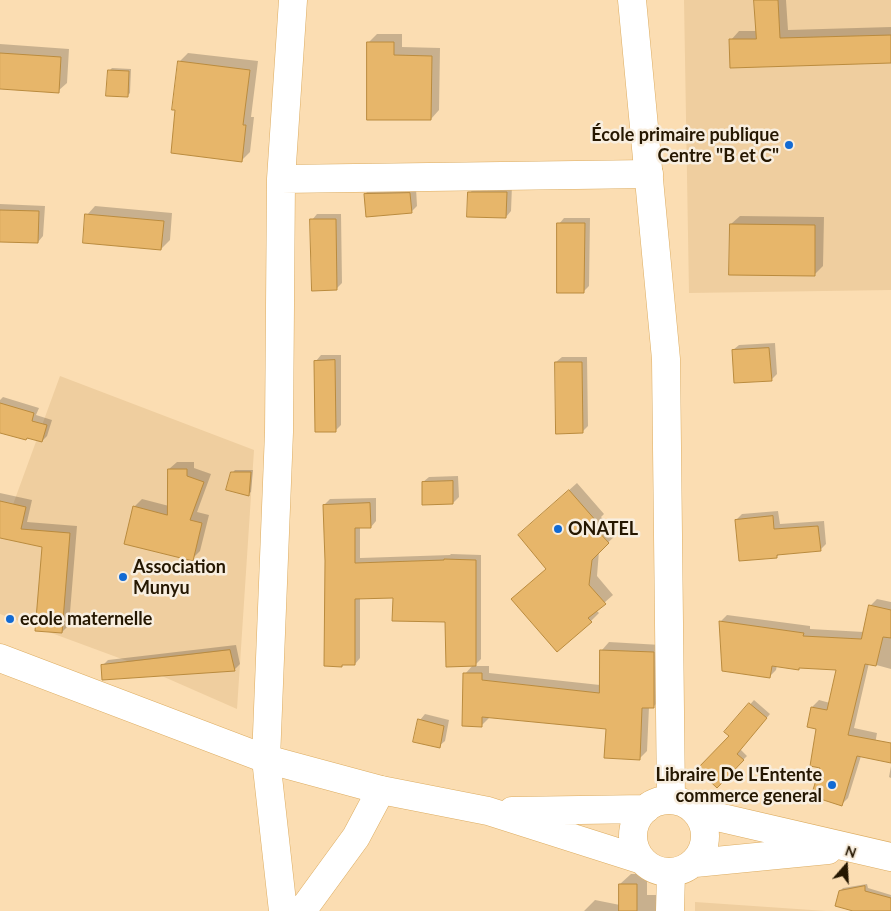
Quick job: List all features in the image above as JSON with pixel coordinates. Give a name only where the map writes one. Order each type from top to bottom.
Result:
[{"type":"main road","points":[[284,911],[266,759],[279,432],[281,179],[293,0]]},
{"type":"main road","points":[[632,0],[666,358],[671,800]]},
{"type":"main road","points":[[281,179],[649,174]]},
{"type":"main road","points":[[0,658],[266,759],[381,790],[488,811],[642,860],[655,870],[849,848]]},
{"type":"main road","points":[[302,911],[356,837],[381,790]]},
{"type":"main road","points":[[642,860],[636,850],[633,839],[638,817],[646,809],[658,802],[671,800],[685,804],[696,812],[704,824],[706,838],[703,852],[683,868],[670,911]]},
{"type":"main road","points":[[488,811],[646,809]]},
{"type":"main road","points":[[696,812],[891,857]]},
{"type":"shaded area","name":"École primaire publique Centre \"B et C\"","points":[[684,0],[891,0],[891,290],[689,293]]},
{"type":"shaded area","name":"Association Munyu","points":[[60,376],[254,450],[237,709],[130,662],[0,614],[0,540]]},
{"type":"shaded area","points":[[695,902],[826,911],[695,911]]},
{"type":"building","points":[[754,0],[778,0],[780,38],[891,35],[891,63],[730,68],[729,39],[756,39]]},
{"type":"building","points":[[367,42],[394,42],[394,55],[432,56],[431,120],[367,120]]},
{"type":"building","points":[[0,53],[61,57],[59,93],[0,89]]},
{"type":"building","points":[[178,61],[250,70],[243,125],[246,125],[242,162],[171,153],[175,110],[172,110]]},
{"type":"building","points":[[108,70],[129,71],[128,97],[106,96]]},
{"type":"building","points":[[468,192],[507,192],[506,218],[467,217]]},
{"type":"building","points":[[410,193],[412,213],[366,217],[364,194]]},
{"type":"building","points":[[0,210],[39,211],[38,243],[0,242]]},
{"type":"building","points":[[85,214],[164,221],[161,250],[83,243]]},
{"type":"building","points":[[310,219],[336,219],[337,290],[312,291]]},
{"type":"building","points":[[557,223],[585,223],[584,293],[557,293]]},
{"type":"building","points":[[730,224],[815,225],[815,276],[729,275]]},
{"type":"building","points":[[769,348],[772,381],[734,383],[732,350]]},
{"type":"building","points":[[335,360],[336,432],[315,432],[314,361]]},
{"type":"building","points":[[555,362],[582,362],[583,433],[556,434]]},
{"type":"building","points":[[0,403],[34,413],[32,421],[47,425],[42,442],[0,433]]},
{"type":"building","points":[[168,469],[187,469],[187,476],[204,482],[190,520],[202,523],[193,561],[124,544],[133,506],[167,515]]},
{"type":"building","points":[[231,472],[251,472],[249,496],[226,490]]},
{"type":"building","points":[[453,481],[453,504],[422,505],[422,482]]},
{"type":"building","points":[[569,490],[597,522],[593,526],[609,543],[592,560],[589,585],[606,604],[588,618],[592,622],[557,652],[511,599],[546,569],[518,535]]},
{"type":"building","points":[[0,501],[26,507],[21,529],[70,533],[62,633],[35,631],[42,547],[0,538]]},
{"type":"building","points":[[370,503],[371,528],[355,528],[355,563],[444,559],[476,560],[476,666],[446,667],[445,622],[392,621],[393,598],[355,599],[355,665],[342,665],[342,667],[324,666],[325,561],[323,505]]},
{"type":"building","points":[[773,516],[774,529],[818,526],[821,551],[777,555],[777,558],[739,561],[735,520]]},
{"type":"building","points":[[869,605],[891,610],[891,638],[883,637],[876,666],[865,664],[848,735],[891,743],[891,763],[857,756],[842,806],[811,796],[820,768],[810,766],[816,729],[807,727],[811,707],[827,710],[836,670],[799,668],[799,670],[772,666],[770,678],[722,671],[719,621],[804,633],[803,636],[861,639]]},
{"type":"building","points":[[230,650],[235,671],[102,680],[101,665]]},
{"type":"building","points":[[600,650],[654,652],[654,708],[642,708],[640,760],[604,758],[606,729],[482,717],[482,727],[462,726],[463,673],[482,673],[482,680],[599,693]]},
{"type":"building","points":[[749,703],[767,718],[737,754],[744,760],[717,788],[697,769],[729,736],[724,732]]},
{"type":"building","points":[[418,719],[444,726],[440,748],[413,742]]},
{"type":"building","points":[[619,884],[637,884],[637,911],[619,911]]},
{"type":"building","points":[[865,886],[865,891],[891,898],[891,911],[853,911],[835,906],[839,891]]},
{"type":"place","name":"École primaire publique Centre \"B et C\"","points":[[789,145]]},
{"type":"place","name":"ONATEL","points":[[558,529]]},
{"type":"place","name":"Association Munyu","points":[[123,577]]},
{"type":"place","name":"ecole maternelle","points":[[10,619]]},
{"type":"place","name":"Libraire De L'Entente commerce general","points":[[832,785]]}]
